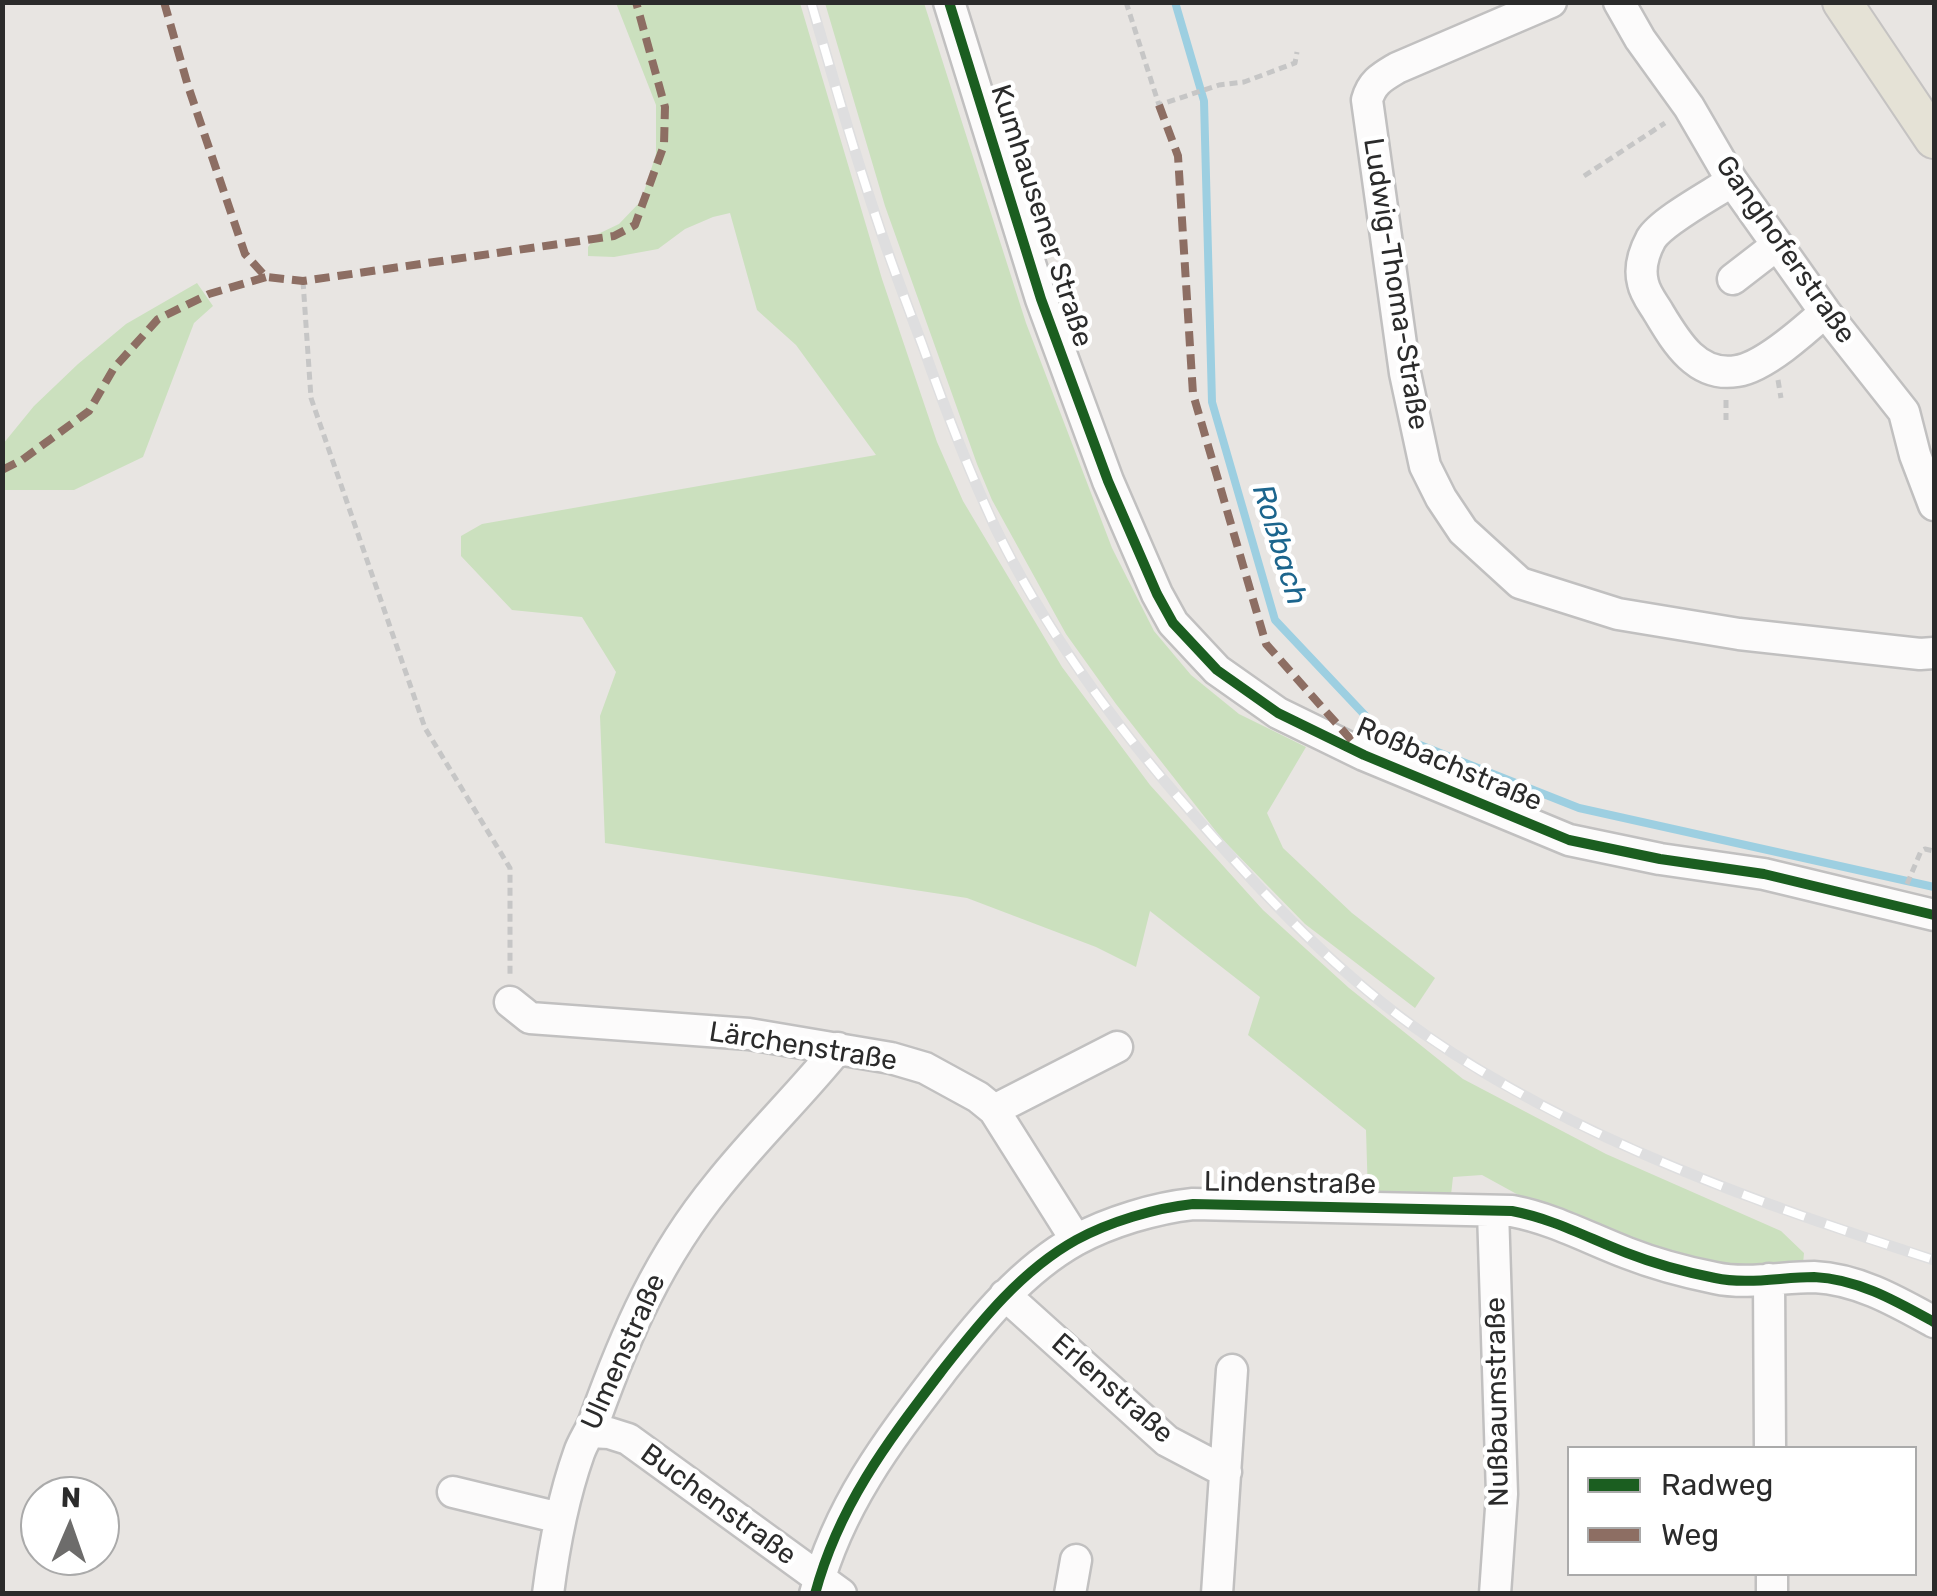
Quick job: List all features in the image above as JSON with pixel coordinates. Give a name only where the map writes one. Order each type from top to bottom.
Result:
[{"type":"main road","points":[[1842,2],[1934,139]]},
{"type":"street","name":"Kumhausener Straße","points":[[949,2],[1042,299],[1094,443]]},
{"type":"street","name":"Ludwig-Thoma-Straße","points":[[1550,2],[1396,68],[1376,81],[1367,100],[1405,373],[1425,466],[1441,498],[1463,531],[1520,583],[1618,614],[1739,634],[1920,654],[1934,652]]},
{"type":"street","name":"Ganghoferstraße","points":[[1619,2],[1640,40],[1689,107],[1732,181],[1825,312],[1904,412],[1934,505]]},
{"type":"street","points":[[1732,181],[1668,223],[1649,242],[1642,261],[1643,283],[1667,328],[1705,368],[1736,371],[1751,367],[1799,336],[1825,312]]},
{"type":"street","points":[[1733,279],[1777,244]]},
{"type":"street","name":"Roßbachstraße","points":[[1094,443],[1173,623],[1217,670],[1278,713],[1364,755],[1569,840],[1646,857],[1764,874],[1934,915]]},
{"type":"street","name":"Lärchenstraße","points":[[510,1002],[530,1018],[749,1034],[891,1058],[925,1068],[978,1096],[994,1110],[1076,1240]]},
{"type":"street","points":[[994,1110],[1118,1047]]},
{"type":"street","name":"Ulmenstraße","points":[[548,1594],[560,1518],[577,1456],[645,1296],[717,1185],[838,1048]]},
{"type":"street","name":"Lindenstraße","points":[[825,1589],[838,1527],[861,1483],[885,1444],[1005,1295],[1076,1240],[1146,1212],[1193,1204],[1512,1211],[1546,1219],[1624,1252],[1720,1280],[1818,1278],[1860,1285],[1934,1322]]},
{"type":"street","name":"Nußbaumstraße","points":[[1494,1210],[1502,1494],[1495,1594]]},
{"type":"street","points":[[1768,1279],[1770,1446]]},
{"type":"street","name":"Erlenstraße","points":[[1005,1295],[1167,1441],[1226,1472]]},
{"type":"street","points":[[1217,1594],[1232,1370]]},
{"type":"street","name":"Buchenstraße","points":[[590,1432],[628,1439],[825,1589]]},
{"type":"street","points":[[453,1492],[560,1518]]},
{"type":"street","points":[[1070,1594],[1076,1560]]},
{"type":"path","points":[[1126,2],[1159,105],[1296,63],[1297,52]]},
{"type":"path","points":[[1584,176],[1689,107]]},
{"type":"path","points":[[303,282],[311,398],[425,728],[510,868],[510,1002]]},
{"type":"path","points":[[1904,893],[1920,852],[1934,851]]},
{"type":"green space","points":[[616,3],[800,3],[882,279],[937,442],[963,501],[1062,667],[1150,785],[1263,910],[1349,988],[1463,1079],[1606,1154],[1781,1231],[1804,1253],[1803,1264],[1721,1268],[1622,1239],[1562,1210],[1524,1198],[1482,1175],[1453,1177],[1451,1195],[1368,1196],[1366,1130],[1248,1035],[1260,997],[1150,911],[1136,967],[1096,947],[967,898],[605,843],[600,716],[616,672],[582,617],[512,610],[461,556],[461,536],[482,524],[876,455],[796,345],[757,310],[730,213],[685,229],[658,249],[614,257],[588,256],[588,247],[598,234],[619,224],[641,201],[656,154],[656,105]]},
{"type":"green space","points":[[825,3],[924,3],[1026,323],[1112,548],[1154,631],[1191,675],[1239,714],[1306,747],[1267,813],[1283,848],[1352,913],[1435,978],[1415,1008],[1305,924],[1222,839],[1066,634],[992,500],[977,464],[885,206]]},
{"type":"green space","points":[[197,283],[213,306],[194,323],[143,457],[74,490],[3,490],[3,444],[34,406],[126,324]]},
{"type":"waterway","name":"Roßbach","points":[[1175,2],[1204,101],[1212,402],[1275,620],[1377,728],[1579,808],[1934,887]]},
{"type":"railway","points":[[811,2],[887,249],[956,436],[995,527],[1037,604],[1084,677],[1164,781],[1220,844],[1275,904],[1363,987],[1427,1036],[1486,1074],[1546,1108],[1672,1166],[1802,1216],[1934,1260]]},
{"type":"marked path","points":[[164,2],[245,254],[266,277],[303,281],[614,236],[635,225],[664,145],[665,107],[636,2]]},
{"type":"marked path","points":[[1159,105],[1178,156],[1193,394],[1266,644],[1353,742]]},
{"type":"marked path","points":[[2,470],[89,411],[114,368],[158,319],[209,294],[266,277]]},
{"type":"cycle path","points":[[949,2],[1041,299],[1108,481],[1173,623],[1217,670],[1278,713],[1364,755],[1569,840],[1660,859],[1764,874],[1934,915]]},
{"type":"cycle path","points":[[815,1594],[838,1531],[868,1474],[988,1315],[1020,1281],[1056,1252],[1103,1227],[1148,1212],[1193,1204],[1512,1211],[1557,1224],[1648,1261],[1704,1276],[1739,1281],[1814,1277],[1846,1282],[1876,1292],[1934,1322]]}]
